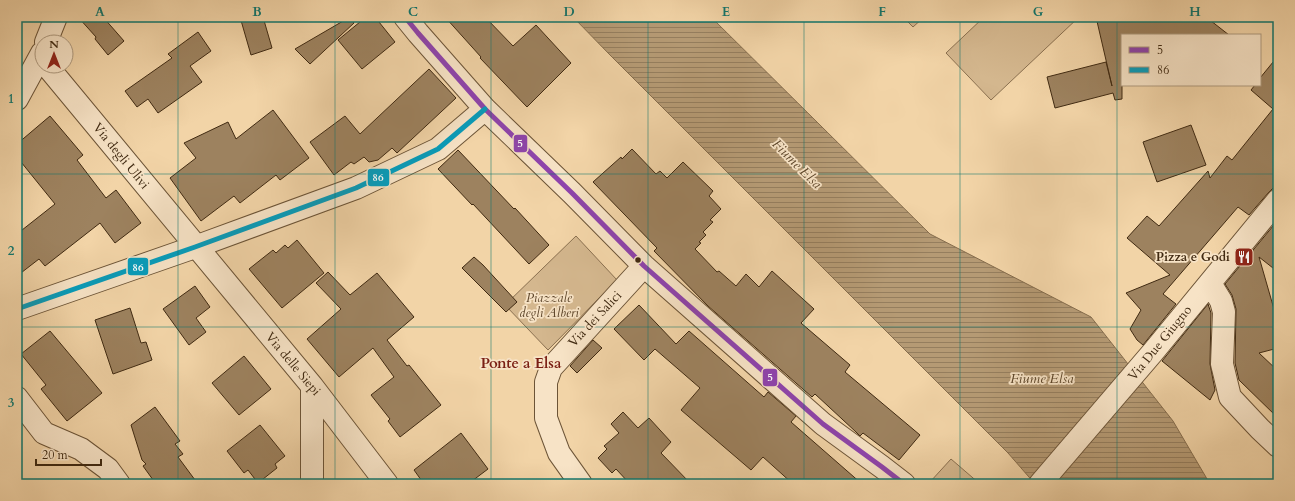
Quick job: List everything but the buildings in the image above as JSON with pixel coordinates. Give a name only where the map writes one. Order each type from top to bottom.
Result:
[{"type":"street","points":[[50,34],[56,17]]},
{"type":"street","points":[[406,17],[418,33],[486,109],[572,192],[644,266],[822,424],[904,484]]},
{"type":"street","points":[[17,99],[34,71]]},
{"type":"street","name":"Via degli Ulivi","points":[[57,74],[196,247]]},
{"type":"street","points":[[17,309],[196,247],[356,188],[438,149],[486,109]]},
{"type":"street","name":"Via Due Giugno","points":[[1040,484],[1153,352],[1278,200]]},
{"type":"street","name":"Via delle Siepi","points":[[196,247],[312,386],[387,484]]},
{"type":"street","name":"Via dei Salici","points":[[581,484],[559,453],[546,418],[546,382],[551,368],[644,266]]},
{"type":"street","points":[[1210,283],[1221,301],[1224,312],[1222,364],[1230,397],[1260,430],[1278,446]]},
{"type":"street","points":[[312,386],[312,484]]},
{"type":"street","points":[[17,398],[44,433],[81,449],[108,469],[119,484]]},
{"type":"green space","points":[[903,17],[924,17],[913,27]]},
{"type":"green space","points":[[984,17],[1079,17],[991,100],[946,53]]},
{"type":"green space","name":"Piazzale degli Alberi","points":[[576,236],[617,280],[548,350],[505,305]]},
{"type":"green space","points":[[951,459],[980,484],[933,484],[930,482]]},
{"type":"water","name":"Fiume Elsa","points":[[573,17],[711,17],[930,234],[1091,317],[1173,421],[1210,484],[1035,484],[1008,453]]},
{"type":"transit line","name":"5","points":[[405,17],[485,109],[572,193],[644,266],[823,424],[904,484]]},
{"type":"transit line","name":"86","points":[[17,309],[195,247],[356,188],[438,149],[485,109]]},
{"type":"place","name":"Pizza e Godi","points":[[1244,257]]},
{"type":"district","name":"Ponte a Elsa","points":[[521,363]]}]
